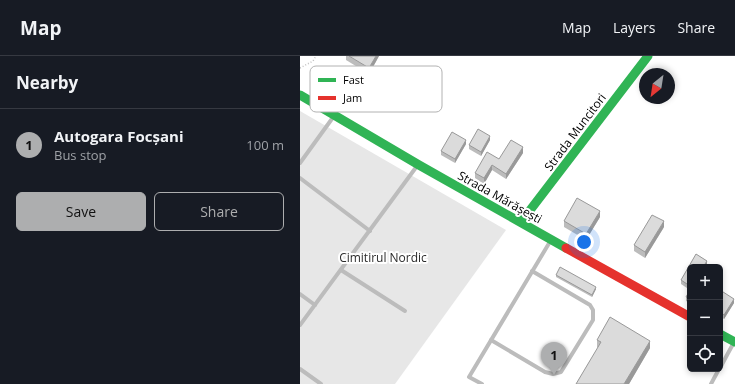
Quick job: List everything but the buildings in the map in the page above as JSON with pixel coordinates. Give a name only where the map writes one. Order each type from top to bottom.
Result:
[{"type":"main road","name":"Strada Muncitori","points":[[521,222],[648,56]]},
{"type":"main road","name":"Strada Mărășești","points":[[300,95],[310,101]]},
{"type":"main road","name":"Strada Mărășești","points":[[328,112],[418,165],[687,315]]},
{"type":"main road","points":[[723,336],[735,342]]},
{"type":"lane","points":[[300,163],[335,116]]},
{"type":"lane","points":[[300,325],[418,165]]},
{"type":"lane","points":[[300,178],[370,231]]},
{"type":"lane","points":[[482,384],[470,377],[552,239]]},
{"type":"lane","points":[[341,270],[405,311]]},
{"type":"lane","points":[[491,340],[545,372],[553,374],[561,372],[593,320],[593,310],[590,305],[532,271]]},
{"type":"lane","points":[[300,294],[315,305]]},
{"type":"lane","points":[[723,363],[735,342]]},
{"type":"lane","points":[[300,369],[321,384]]},
{"type":"lane","points":[[711,384],[718,372]]},
{"type":"path","points":[[300,68],[313,61],[316,56]]},
{"type":"green space","name":"Cimitirul Nordic","points":[[300,111],[506,230],[395,384],[300,384]]},
{"type":"traffic: fast","points":[[521,222],[648,56]]},
{"type":"traffic: fast","points":[[300,95],[310,101]]},
{"type":"traffic: fast","points":[[329,112],[566,248]]},
{"type":"traffic: fast","points":[[723,336],[735,342]]},
{"type":"traffic: jam","points":[[566,248],[687,315]]},
{"type":"place","name":"Autogara Focșani","points":[[554,375]]}]
